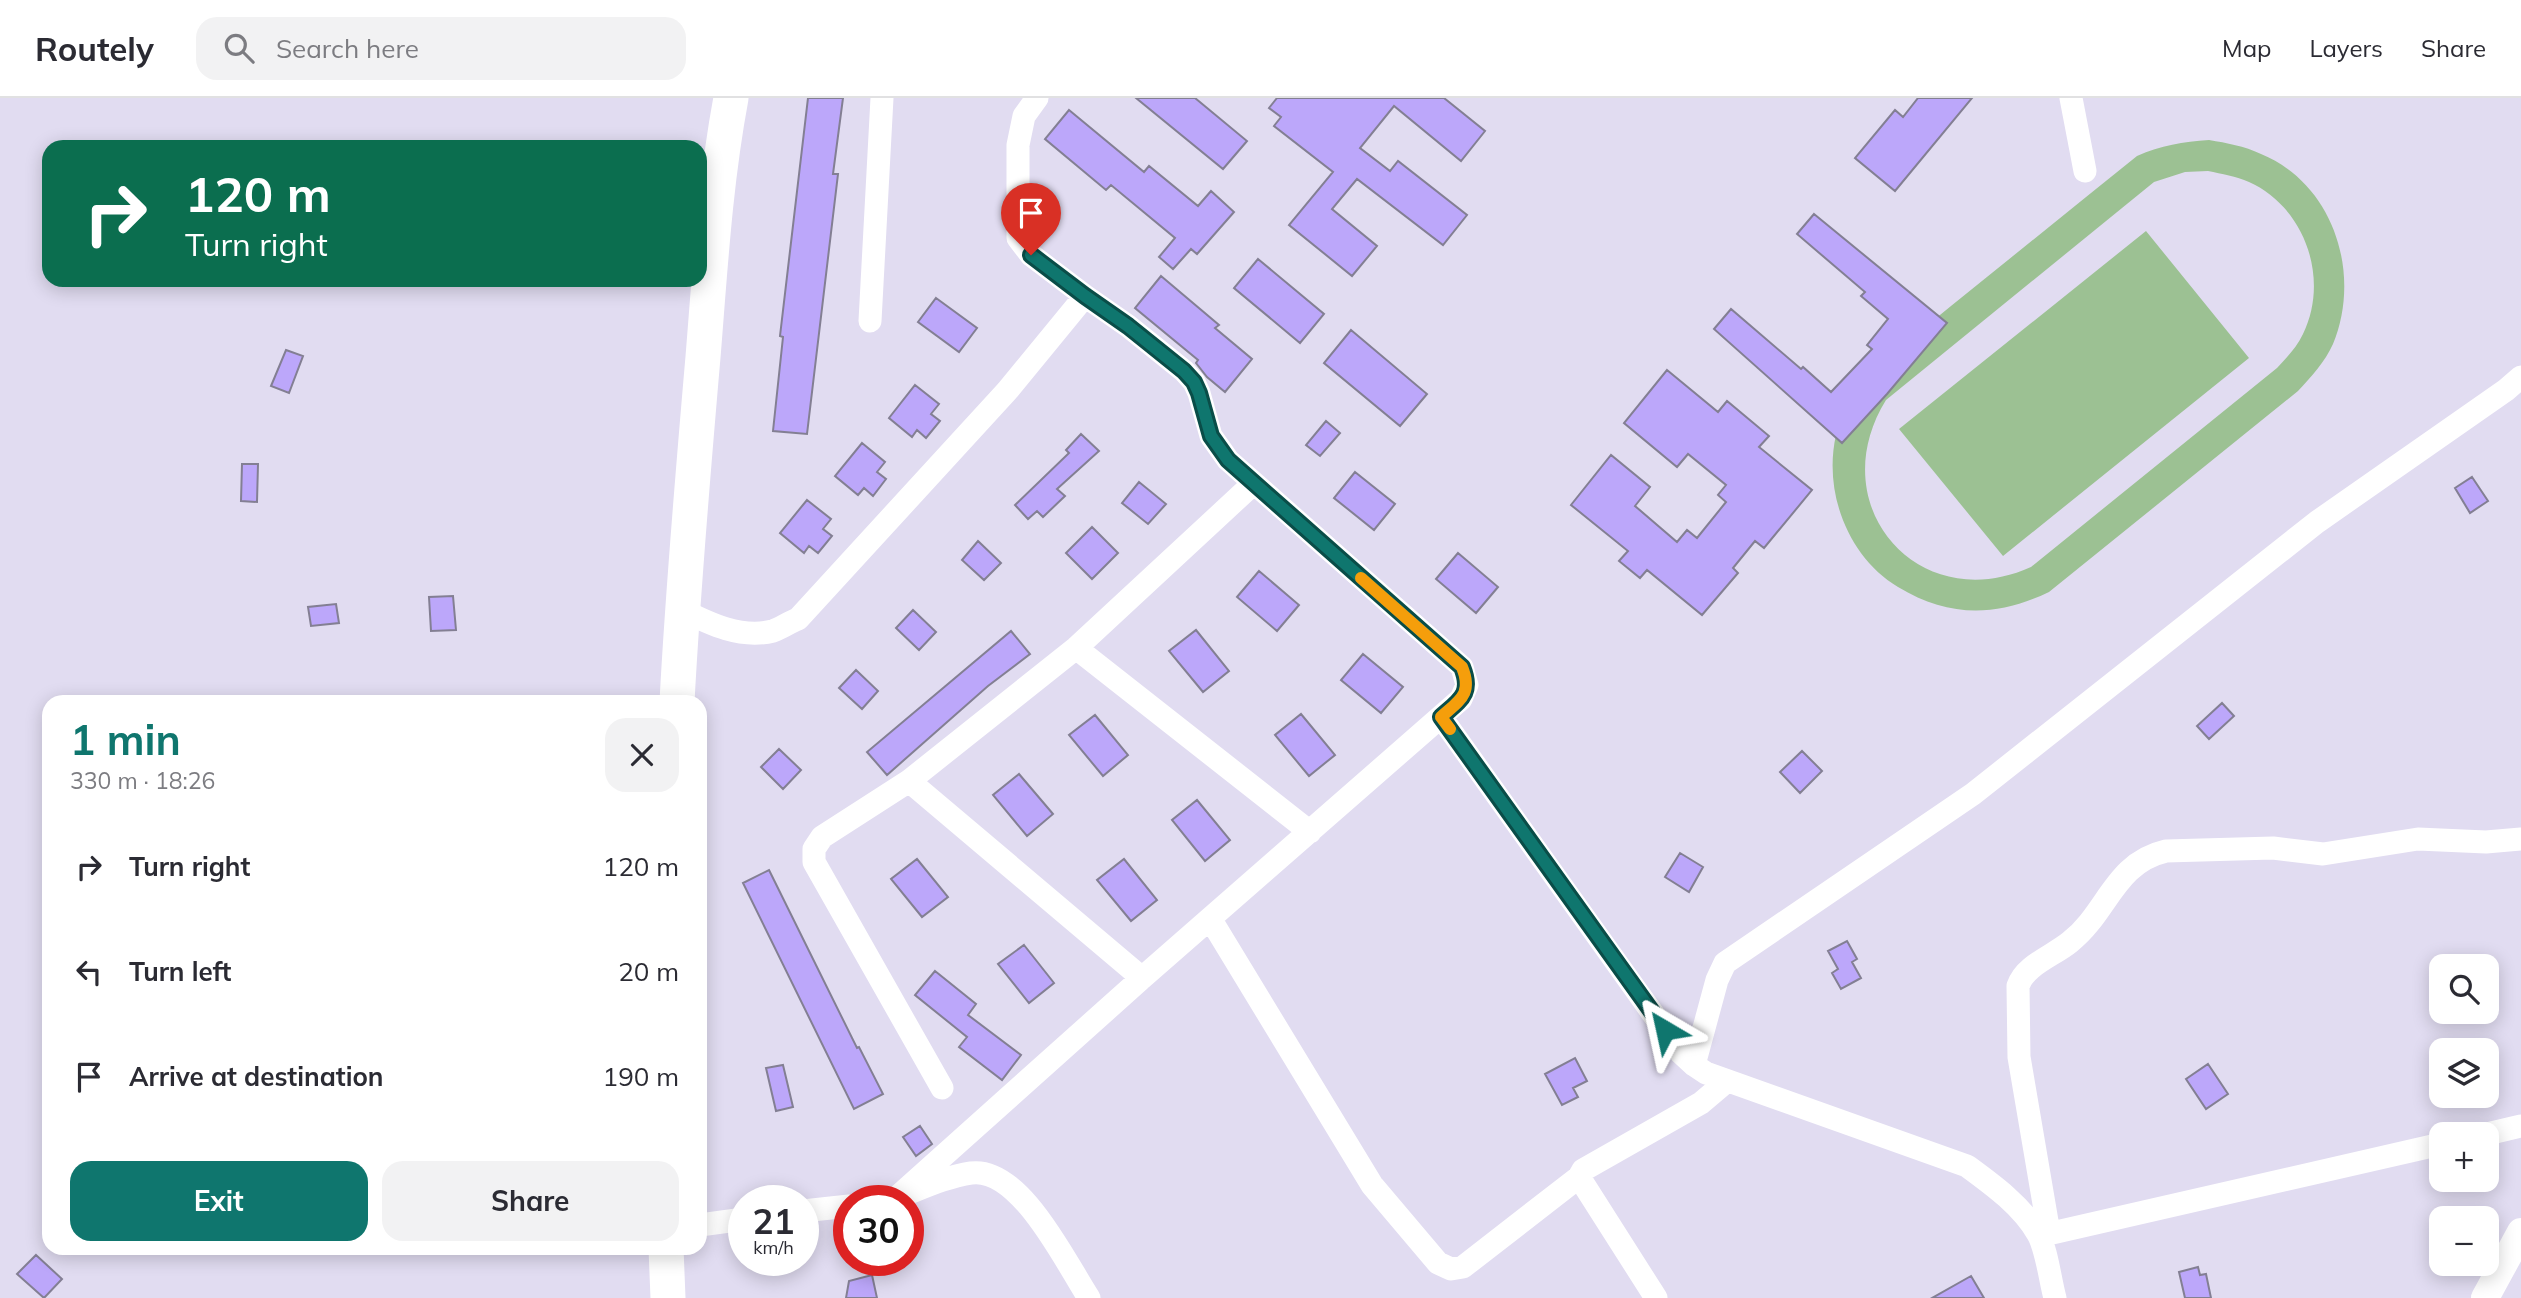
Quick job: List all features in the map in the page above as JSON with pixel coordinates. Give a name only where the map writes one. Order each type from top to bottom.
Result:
[{"type":"main road","points":[[677,695],[713,236],[723,142],[731,98]]},
{"type":"main road","points":[[666,1255],[668,1298]]},
{"type":"street","points":[[870,321],[881,98]]},
{"type":"street","points":[[911,1185],[1142,978],[1441,717],[1461,699],[1467,685],[1462,667],[1218,449],[1207,424],[1199,393],[1184,371],[1031,255],[1018,238],[1018,145],[1024,116],[1037,98]]},
{"type":"street","points":[[2071,98],[2085,172]]},
{"type":"street","points":[[682,610],[711,625],[742,633],[773,631],[798,619],[1007,391],[1085,296]]},
{"type":"street","points":[[1694,1065],[1717,980],[1726,963],[1733,957],[1973,794],[2317,522],[2521,377]]},
{"type":"street","points":[[942,1088],[814,862],[814,849],[822,837],[909,781],[1076,648],[1254,483]]},
{"type":"street","points":[[1076,648],[1310,832]]},
{"type":"street","points":[[1441,717],[1681,1052],[1694,1065],[1727,1081],[1967,1166],[1992,1185],[2044,1235]]},
{"type":"street","points":[[909,781],[1142,978]]},
{"type":"street","points":[[2055,1298],[2019,1057],[2018,986],[2022,975],[2072,941],[2088,925],[2120,878],[2136,863],[2151,855],[2166,852],[2273,848],[2323,854],[2418,839],[2486,842],[2521,839]]},
{"type":"street","points":[[1211,919],[1372,1185],[1438,1263],[1451,1269],[1463,1267],[1579,1177],[1583,1170],[1701,1103],[1727,1081]]},
{"type":"street","points":[[2499,1131],[2521,1126]]},
{"type":"street","points":[[2044,1235],[2429,1147]]},
{"type":"street","points":[[924,1187],[972,1173],[1005,1181],[1027,1201],[1089,1298]]},
{"type":"street","points":[[1579,1177],[1656,1298]]},
{"type":"street","points":[[707,1224],[728,1221]]},
{"type":"street","points":[[2485,1298],[2521,1232]]},
{"type":"green space","points":[[2209,140],[2248,149],[2286,168],[2307,186],[2324,209],[2335,234],[2342,261],[2344,289],[2341,317],[2333,344],[2313,375],[2298,391],[2049,592],[1992,610],[1954,609],[1917,597],[1880,574],[1865,559],[1843,521],[1833,479],[1837,430],[1874,367],[2137,156],[2181,143]],"holes":[[[2208,171],[2244,180],[2269,193],[2298,227],[2313,268],[2314,291],[2311,313],[2295,348],[2277,368],[2031,567],[1990,579],[1952,577],[1918,564],[1892,542],[1874,512],[1865,478],[1869,439],[1886,400],[2154,182],[2185,172]]]},
{"type":"green space","points":[[2146,231],[2249,358],[2003,556],[1899,429]]},
{"type":"building","points":[[808,98],[843,98],[833,174],[838,174],[807,434],[773,431],[783,337],[780,336]]},
{"type":"building","points":[[1136,98],[1195,98],[1247,141],[1223,169]]},
{"type":"building","points":[[1277,98],[1444,98],[1485,131],[1461,161],[1394,106],[1360,148],[1390,171],[1398,161],[1467,215],[1443,245],[1357,179],[1332,209],[1377,246],[1352,276],[1289,225],[1333,172],[1274,126],[1281,117],[1269,108]]},
{"type":"building","points":[[1918,98],[1972,98],[1895,191],[1855,158],[1895,110],[1903,117]]},
{"type":"building","points":[[1069,110],[1144,172],[1149,166],[1198,206],[1211,191],[1234,212],[1197,254],[1191,249],[1173,269],[1159,257],[1175,238],[1111,185],[1106,190],[1045,139]]},
{"type":"building","points":[[1814,214],[1947,323],[1842,443],[1714,329],[1731,309],[1831,392],[1872,349],[1867,345],[1888,319],[1861,296],[1865,292],[1797,234]]},
{"type":"building","points":[[1258,259],[1324,314],[1300,343],[1234,288]]},
{"type":"building","points":[[1161,276],[1219,325],[1215,328],[1252,359],[1225,392],[1207,377],[1196,363],[1198,360],[1135,308]]},
{"type":"building","points":[[936,298],[977,328],[959,352],[918,322]]},
{"type":"building","points":[[1351,330],[1427,394],[1400,426],[1324,363]]},
{"type":"building","points":[[286,350],[303,356],[289,393],[271,386]]},
{"type":"building","points":[[1667,370],[1718,412],[1727,401],[1769,436],[1759,447],[1812,490],[1764,548],[1755,541],[1733,568],[1738,573],[1702,615],[1647,570],[1640,578],[1619,561],[1628,551],[1571,505],[1611,455],[1650,487],[1635,506],[1677,542],[1687,530],[1697,538],[1726,502],[1718,495],[1726,485],[1688,454],[1677,467],[1624,423]]},
{"type":"building","points":[[915,385],[939,404],[931,414],[940,421],[926,438],[917,430],[912,437],[889,418]]},
{"type":"building","points":[[1326,421],[1340,433],[1320,456],[1306,445]]},
{"type":"building","points":[[1081,434],[1099,451],[1057,489],[1065,496],[1043,517],[1037,511],[1028,519],[1015,505],[1069,453],[1066,450]]},
{"type":"building","points":[[862,443],[885,462],[877,472],[886,479],[873,496],[864,488],[858,495],[835,476]]},
{"type":"building","points":[[242,464],[258,464],[257,502],[241,501]]},
{"type":"building","points":[[1355,472],[1395,504],[1374,530],[1334,498]]},
{"type":"building","points":[[2472,477],[2488,501],[2470,513],[2455,488]]},
{"type":"building","points":[[1139,482],[1166,504],[1148,524],[1122,503]]},
{"type":"building","points":[[807,500],[831,519],[823,529],[832,536],[818,553],[809,546],[804,553],[780,533]]},
{"type":"building","points":[[1092,527],[1118,553],[1092,579],[1066,553]]},
{"type":"building","points":[[978,541],[1001,563],[984,580],[962,560]]},
{"type":"building","points":[[1458,553],[1498,587],[1476,613],[1436,579]]},
{"type":"building","points":[[1259,571],[1299,605],[1277,631],[1237,597]]},
{"type":"building","points":[[453,596],[456,630],[431,631],[429,597]]},
{"type":"building","points":[[336,604],[339,623],[311,626],[308,607]]},
{"type":"building","points":[[913,610],[936,632],[919,650],[896,628]]},
{"type":"building","points":[[1196,630],[1229,671],[1203,692],[1169,651]]},
{"type":"building","points":[[1011,631],[1030,654],[988,686],[887,775],[867,752]]},
{"type":"building","points":[[1363,654],[1403,687],[1381,713],[1341,680]]},
{"type":"building","points":[[856,670],[878,691],[862,709],[839,688]]},
{"type":"building","points":[[2222,703],[2234,716],[2209,739],[2197,726]]},
{"type":"building","points":[[1301,714],[1335,755],[1309,776],[1275,735]]},
{"type":"building","points":[[1095,715],[1128,755],[1103,776],[1069,735]]},
{"type":"building","points":[[779,749],[801,770],[783,789],[761,767]]},
{"type":"building","points":[[1802,751],[1822,771],[1800,793],[1780,772]]},
{"type":"building","points":[[1019,774],[1053,814],[1027,836],[993,795]]},
{"type":"building","points":[[1197,800],[1230,840],[1205,861],[1172,820]]},
{"type":"building","points":[[1680,853],[1703,867],[1689,892],[1665,877]]},
{"type":"building","points":[[917,859],[948,897],[922,917],[891,879]]},
{"type":"building","points":[[1124,859],[1157,900],[1131,921],[1097,880]]},
{"type":"building","points":[[769,870],[857,1048],[859,1047],[883,1094],[854,1109],[743,883]]},
{"type":"building","points":[[1847,941],[1857,959],[1852,962],[1861,978],[1841,989],[1832,973],[1838,969],[1828,951]]},
{"type":"building","points":[[1024,945],[1054,983],[1029,1003],[998,964]]},
{"type":"building","points":[[935,971],[976,1004],[968,1015],[1021,1055],[1002,1080],[959,1047],[967,1037],[915,995]]},
{"type":"building","points":[[1575,1058],[1587,1081],[1573,1088],[1578,1097],[1562,1105],[1545,1074]]},
{"type":"building","points":[[2208,1064],[2228,1094],[2206,1109],[2186,1079]]},
{"type":"building","points":[[783,1065],[793,1107],[776,1111],[766,1068]]},
{"type":"building","points":[[920,1126],[932,1144],[916,1156],[903,1137]]},
{"type":"building","points":[[36,1255],[62,1279],[44,1298],[17,1274]]},
{"type":"building","points":[[2198,1267],[2200,1275],[2206,1274],[2211,1298],[2185,1298],[2179,1272]]},
{"type":"building","points":[[872,1276],[877,1298],[846,1298],[849,1281]]},
{"type":"building","points":[[1971,1276],[1984,1298],[1932,1298]]},
{"type":"slow traffic","points":[[1361,578],[1462,667],[1466,676],[1465,693],[1441,717],[1450,729]]},
{"type":"route","points":[[1031,255],[1184,371],[1199,393],[1211,436],[1228,460],[1462,667],[1466,676],[1465,693],[1441,717],[1665,1030]]}]
